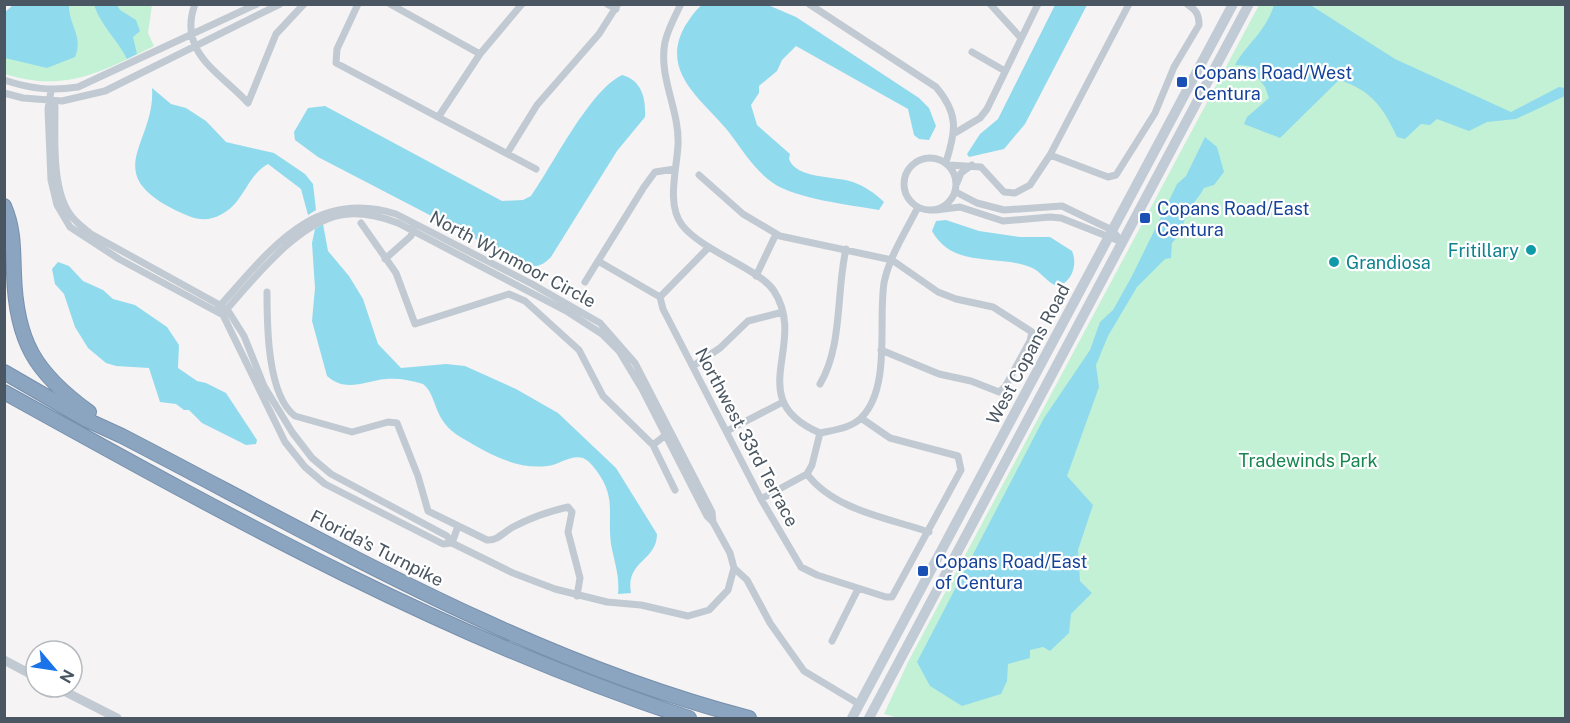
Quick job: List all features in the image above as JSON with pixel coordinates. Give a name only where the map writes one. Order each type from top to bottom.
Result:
[{"type":"highway","points":[[4,206],[14,237],[17,318],[24,341],[37,365],[55,387],[122,436]]},
{"type":"highway","points":[[4,231],[4,252]]},
{"type":"highway","name":"Florida's Turnpike","points":[[4,372],[87,420],[122,436],[414,589],[515,635],[651,688],[749,718]]},
{"type":"highway","name":"Florida's Turnpike","points":[[4,392],[142,468],[410,607],[521,657],[689,718]]},
{"type":"main road","name":"West Copans Road","points":[[854,718],[859,704],[1233,4]]},
{"type":"main road","name":"West Copans Road","points":[[869,718],[1250,4]]},
{"type":"main road","points":[[1195,75],[1207,82]]},
{"type":"main road","points":[[938,557],[951,565]]},
{"type":"street","points":[[195,4],[190,17],[192,36],[202,60],[212,72],[227,80],[248,103],[276,34],[304,4]]},
{"type":"street","points":[[4,80],[51,91],[78,87],[257,4]]},
{"type":"street","points":[[4,93],[62,101],[105,91],[280,4]]},
{"type":"street","points":[[358,4],[337,49],[336,63],[439,116],[465,132],[508,152],[536,169]]},
{"type":"street","points":[[390,4],[480,54]]},
{"type":"street","points":[[439,116],[480,54],[522,4]]},
{"type":"street","points":[[508,152],[537,105],[599,34],[617,7],[607,4]]},
{"type":"street","points":[[681,4],[665,43],[664,62],[679,145],[675,169],[677,216],[683,226],[709,247],[774,290],[783,312],[785,337],[779,387],[782,403],[792,417],[820,433],[844,427],[861,418],[871,405],[876,390],[881,350],[880,309],[885,280],[892,260],[918,207]]},
{"type":"street","points":[[809,4],[936,87],[948,100],[956,134],[947,163],[957,183]]},
{"type":"street","points":[[990,4],[1020,37]]},
{"type":"street","points":[[956,134],[980,118],[987,110],[1020,37],[1038,4]]},
{"type":"street","points":[[1110,234],[1061,218],[1003,221],[960,207],[936,210],[918,207],[912,203],[904,190],[906,174],[910,166],[924,158],[931,157],[947,163],[972,165],[988,173],[1004,192],[1015,193],[1030,184],[1050,155],[1128,4]]},
{"type":"street","points":[[1050,155],[1108,177],[1116,175],[1155,113],[1174,67],[1198,25],[1199,17],[1195,10],[1187,4]]},
{"type":"street","points":[[972,52],[1005,71]]},
{"type":"street","points":[[51,91],[48,155],[51,180],[57,205],[70,227],[119,260],[225,312],[285,442],[305,467],[325,484],[443,544],[452,543]]},
{"type":"street","points":[[936,210],[945,206],[956,192],[962,173],[972,165]]},
{"type":"street","points":[[585,282],[655,172],[675,169]]},
{"type":"street","points":[[699,175],[743,214],[776,234],[799,242],[846,249],[892,260],[938,292],[993,307],[1032,332],[1030,341],[1005,387],[999,392],[971,381],[939,374],[881,350]]},
{"type":"street","points":[[956,192],[977,203],[1004,210],[1062,206],[1122,242]]},
{"type":"street","points":[[1061,218],[1062,206]]},
{"type":"street","name":"North Wynmoor Circle","points":[[218,307],[286,234],[304,222],[322,213],[352,207],[378,208],[600,323],[622,346],[648,385],[668,433],[712,512],[713,522],[730,553],[734,568],[747,580],[770,623],[804,671],[859,704]]},
{"type":"street","points":[[988,218],[992,207]]},
{"type":"street","name":"North Wynmoor Circle","points":[[225,312],[255,278],[308,230],[325,221],[346,213],[374,214],[413,226]]},
{"type":"street","points":[[361,223],[396,273],[414,324],[509,294],[525,301],[579,350],[603,396],[653,445],[675,490]]},
{"type":"street","points":[[386,259],[411,236],[413,226]]},
{"type":"street","points":[[756,276],[776,234]]},
{"type":"street","points":[[598,261],[660,297],[709,247]]},
{"type":"street","points":[[820,384],[830,368],[840,276],[846,249]]},
{"type":"street","points":[[525,301],[531,287]]},
{"type":"street","points":[[267,292],[266,339],[276,382],[287,411],[295,416],[352,432],[388,422],[397,423],[418,477],[428,511],[493,541],[513,527],[568,507],[572,512],[568,532],[580,578],[577,596]]},
{"type":"street","name":"Northwest 33rd Terrace","points":[[660,297],[663,309],[762,499],[801,567],[858,588],[892,597],[929,532]]},
{"type":"street","points":[[693,366],[720,348],[748,321],[783,312]]},
{"type":"street","points":[[261,387],[276,382]]},
{"type":"street","points":[[261,387],[312,458],[331,474],[447,536],[452,543],[513,573],[577,596],[688,616],[709,610],[728,590],[734,568]]},
{"type":"street","points":[[727,431],[782,403]]},
{"type":"street","points":[[807,474],[817,488],[832,498],[929,532],[961,471],[958,456],[890,438],[861,418]]},
{"type":"street","points":[[653,445],[668,433]]},
{"type":"street","points":[[762,499],[807,474],[812,465],[820,433]]},
{"type":"street","points":[[452,543],[458,526]]},
{"type":"street","points":[[832,641],[858,588]]},
{"type":"street","points":[[4,660],[24,670]]},
{"type":"street","points":[[80,699],[117,718]]},
{"type":"green space","points":[[24,5],[152,5],[148,33],[154,46],[117,64],[82,77],[46,81],[5,74],[5,25]]},
{"type":"green space","name":"Tradewinds Park","points":[[1259,5],[1565,5],[1565,718],[899,718],[884,714],[908,662]]},
{"type":"water","points":[[13,5],[69,5],[78,43],[75,57],[47,68],[5,58],[5,12]]},
{"type":"water","points":[[94,5],[117,5],[120,10],[136,20],[140,31],[133,37],[137,54],[127,59]]},
{"type":"water","points":[[702,5],[768,5],[796,17],[919,98],[929,108],[936,126],[929,140],[919,139],[914,135],[908,109],[796,46],[782,60],[777,71],[759,86],[759,93],[751,105],[757,125],[790,154],[789,159],[793,165],[799,170],[817,176],[845,180],[861,186],[884,202],[879,210],[824,201],[783,189],[766,178],[754,166],[728,131],[687,84],[681,71],[677,57],[678,42],[685,26]]},
{"type":"water","points":[[1055,5],[1087,5],[1025,124],[1004,149],[969,157],[967,154],[980,134],[998,119]]},
{"type":"water","points":[[1274,5],[1312,6],[1395,59],[1511,112],[1559,87],[1565,88],[1565,96],[1516,119],[1487,122],[1469,131],[1437,119],[1430,125],[1421,124],[1405,139],[1397,137],[1387,117],[1375,101],[1360,89],[1339,80],[1280,138],[1244,124],[1247,117],[1269,98],[1265,87],[1249,66],[1235,65],[1266,23]]},
{"type":"water","points":[[622,75],[634,81],[641,91],[645,104],[645,117],[617,151],[551,257],[537,266],[520,262],[318,157],[295,140],[294,132],[308,108],[325,106],[502,201],[523,200],[531,196],[572,130],[597,96]]},
{"type":"water","points":[[152,88],[171,104],[186,108],[206,121],[226,142],[274,153],[305,174],[313,184],[316,210],[308,215],[301,189],[268,164],[255,175],[236,203],[222,214],[209,219],[198,219],[187,215],[152,196],[140,183],[135,169],[151,107]]},
{"type":"water","points":[[1205,137],[1217,147],[1224,172],[1214,185],[1204,188],[1190,208],[1181,231],[1172,243],[1171,258],[1165,259],[1137,287],[1108,336],[1096,365],[1099,387],[1067,476],[1093,505],[1078,550],[1080,581],[1092,593],[1071,614],[1069,633],[1050,651],[1043,647],[1030,650],[1030,658],[1008,664],[1007,681],[1001,694],[962,706],[930,686],[917,662],[1044,418],[1090,350],[1100,322],[1113,310],[1177,184],[1186,176]]},
{"type":"water","points":[[946,220],[979,231],[1020,237],[1050,237],[1072,251],[1074,267],[1070,277],[1057,286],[1030,267],[1017,263],[964,256],[952,251],[941,243],[932,231],[936,221]]},
{"type":"water","points":[[323,224],[328,251],[349,276],[363,299],[378,344],[401,368],[446,364],[465,366],[516,389],[558,413],[616,468],[657,534],[652,550],[633,574],[630,582],[631,593],[618,594],[607,489],[595,468],[587,460],[574,457],[551,465],[536,467],[513,463],[482,449],[452,431],[440,416],[428,389],[423,384],[391,379],[348,385],[334,381],[327,376],[312,321],[315,288],[312,243],[315,229]]},
{"type":"water","points":[[58,262],[69,266],[83,281],[103,290],[113,299],[135,305],[167,327],[179,345],[178,368],[197,381],[226,393],[257,440],[256,444],[246,445],[202,423],[189,410],[184,410],[176,404],[160,402],[149,368],[116,366],[106,363],[88,348],[75,327],[64,294],[55,284],[52,269]]},
{"type":"place","name":"Copans Road/West Centura","points":[[1182,82]]},
{"type":"place","name":"Copans Road/East Centura","points":[[1145,218]]},
{"type":"place","name":"Fritillary","points":[[1531,250]]},
{"type":"place","name":"Grandiosa","points":[[1334,262]]},
{"type":"place","name":"Copans Road/East of Centura","points":[[923,571]]}]
